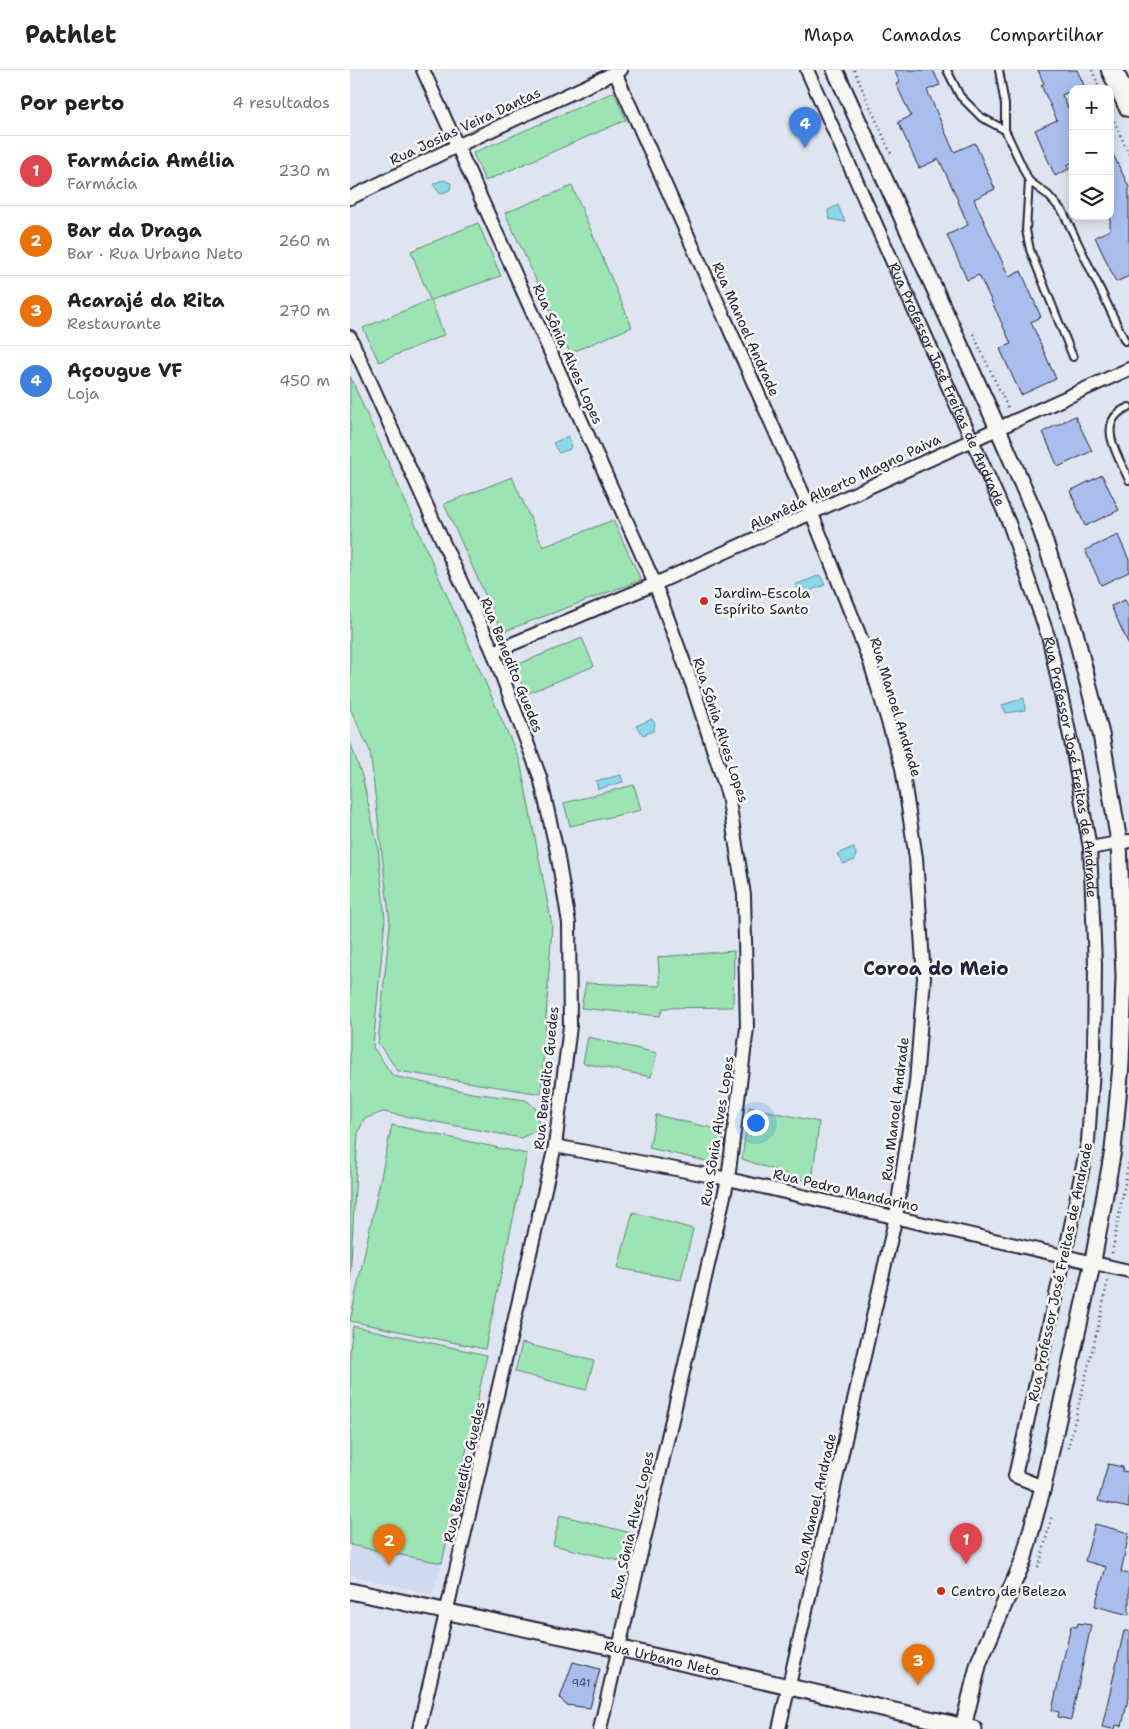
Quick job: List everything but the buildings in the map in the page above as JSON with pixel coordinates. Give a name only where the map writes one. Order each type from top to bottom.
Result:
[{"type":"main road","points":[[1112,70],[1129,106]]},
{"type":"street","name":"Rua Sônia Alves Lopes","points":[[424,70],[655,584],[692,684],[728,795],[744,895],[747,1028],[728,1179],[600,1729]]},
{"type":"street","name":"Rua Professor José Freitas de Andrade","points":[[807,70],[1009,523],[1049,639],[1073,750],[1090,848],[1095,964],[1094,1055],[1088,1141],[1065,1256],[1015,1476],[1043,1487]]},
{"type":"street","name":"Rua Professor José Freitas de Andrade","points":[[835,70],[999,429],[1037,518],[1076,632],[1101,734],[1124,841],[1124,977],[1121,1065],[1113,1150],[1093,1262],[1043,1487],[1024,1561],[979,1662],[966,1728]]},
{"type":"street","name":"Rua Josias Veira Dantas","points":[[350,198],[617,71]]},
{"type":"street","name":"Rua Manoel Andrade","points":[[617,71],[812,514],[870,662],[902,768],[916,858],[924,978],[916,1083],[896,1216],[779,1729]]},
{"type":"street","name":"Rua Benedito Guedes","points":[[350,337],[493,652],[540,777],[557,852],[569,923],[570,1026],[555,1146],[419,1729]]},
{"type":"street","name":"Alamêda Alberto Magno Paiva","points":[[493,652],[655,584],[1129,369]]},
{"type":"street","points":[[1090,848],[1124,841]]},
{"type":"street","name":"Rua Pedro Mandarino","points":[[555,1146],[728,1179],[896,1216],[1129,1271]]},
{"type":"street","name":"Rua Urbano Neto","points":[[350,1591],[618,1648],[966,1728]]},
{"type":"lane","points":[[947,70],[960,96],[981,117],[1006,130]]},
{"type":"lane","points":[[999,70],[1005,105],[1006,130],[1029,181],[1026,230],[1030,250],[1073,358]]},
{"type":"lane","points":[[1029,181],[1048,195],[1063,212],[1124,341]]},
{"type":"lane","points":[[1129,407],[1121,410],[1113,419],[1110,428],[1111,442],[1129,480]]},
{"type":"path","points":[[1092,70],[1098,85]]},
{"type":"path","points":[[1114,121],[1129,154]]},
{"type":"shaded area","points":[[350,1545],[442,1563],[432,1594],[350,1575]]},
{"type":"green space","points":[[614,92],[626,120],[485,181],[473,153]]},
{"type":"green space","points":[[572,186],[632,327],[570,353],[505,213]]},
{"type":"green space","points":[[478,223],[501,276],[431,300],[444,335],[379,362],[363,328],[430,300],[411,251]]},
{"type":"green space","points":[[350,376],[520,761],[552,925],[541,1094],[398,1071],[378,1043],[390,923],[370,751],[350,708]]},
{"type":"green space","points":[[512,477],[543,547],[613,520],[641,580],[502,632],[444,504]]},
{"type":"green space","points":[[582,638],[594,666],[526,694],[514,666]]},
{"type":"green space","points":[[350,742],[362,776],[378,847],[385,919],[373,1047],[393,1076],[472,1093],[526,1100],[537,1110],[539,1129],[521,1138],[383,1112],[364,1119],[358,1133],[350,1280]]},
{"type":"green space","points":[[634,785],[641,810],[570,826],[564,803]]},
{"type":"green space","points":[[734,951],[733,1007],[663,1008],[660,1016],[581,1008],[586,983],[660,986],[658,957]]},
{"type":"green space","points":[[588,1037],[657,1053],[651,1077],[583,1063]]},
{"type":"green space","points":[[749,1107],[819,1122],[812,1183],[742,1159]]},
{"type":"green space","points":[[656,1115],[725,1131],[719,1164],[649,1148]]},
{"type":"green space","points":[[392,1125],[527,1154],[485,1349],[350,1321]]},
{"type":"green space","points":[[633,1212],[693,1229],[681,1280],[618,1268]]},
{"type":"green space","points":[[353,1326],[487,1355],[442,1563],[350,1545],[350,1350]]},
{"type":"green space","points":[[522,1343],[594,1361],[586,1390],[515,1372]]},
{"type":"green space","points":[[560,1515],[631,1533],[624,1562],[553,1545]]},
{"type":"water","points":[[443,180],[451,183],[450,190],[440,194],[433,184]]},
{"type":"water","points":[[838,205],[845,222],[829,219],[828,210]]},
{"type":"water","points":[[568,436],[571,442],[570,449],[559,453],[553,443]]},
{"type":"water","points":[[820,575],[825,585],[801,594],[795,585]]},
{"type":"water","points":[[1024,698],[1025,710],[1006,713],[1002,705]]},
{"type":"water","points":[[652,719],[655,724],[653,731],[643,735],[636,726]]},
{"type":"water","points":[[621,775],[623,782],[598,789],[596,781]]},
{"type":"water","points":[[853,847],[856,853],[855,860],[844,864],[837,854]]},
{"type":"place","name":"Açougue VF","points":[[805,148]]},
{"type":"place","name":"Jardim-Escola Espírito Santo","points":[[704,601]]},
{"type":"place","name":"Farmácia Amélia","points":[[966,1564]]},
{"type":"place","name":"Bar da Draga","points":[[389,1565]]},
{"type":"place","name":"Centro de Beleza","points":[[941,1591]]},
{"type":"place","name":"Acarajé da Rita","points":[[918,1685]]},
{"type":"district","name":"Coroa do Meio","points":[[936,968]]}]
